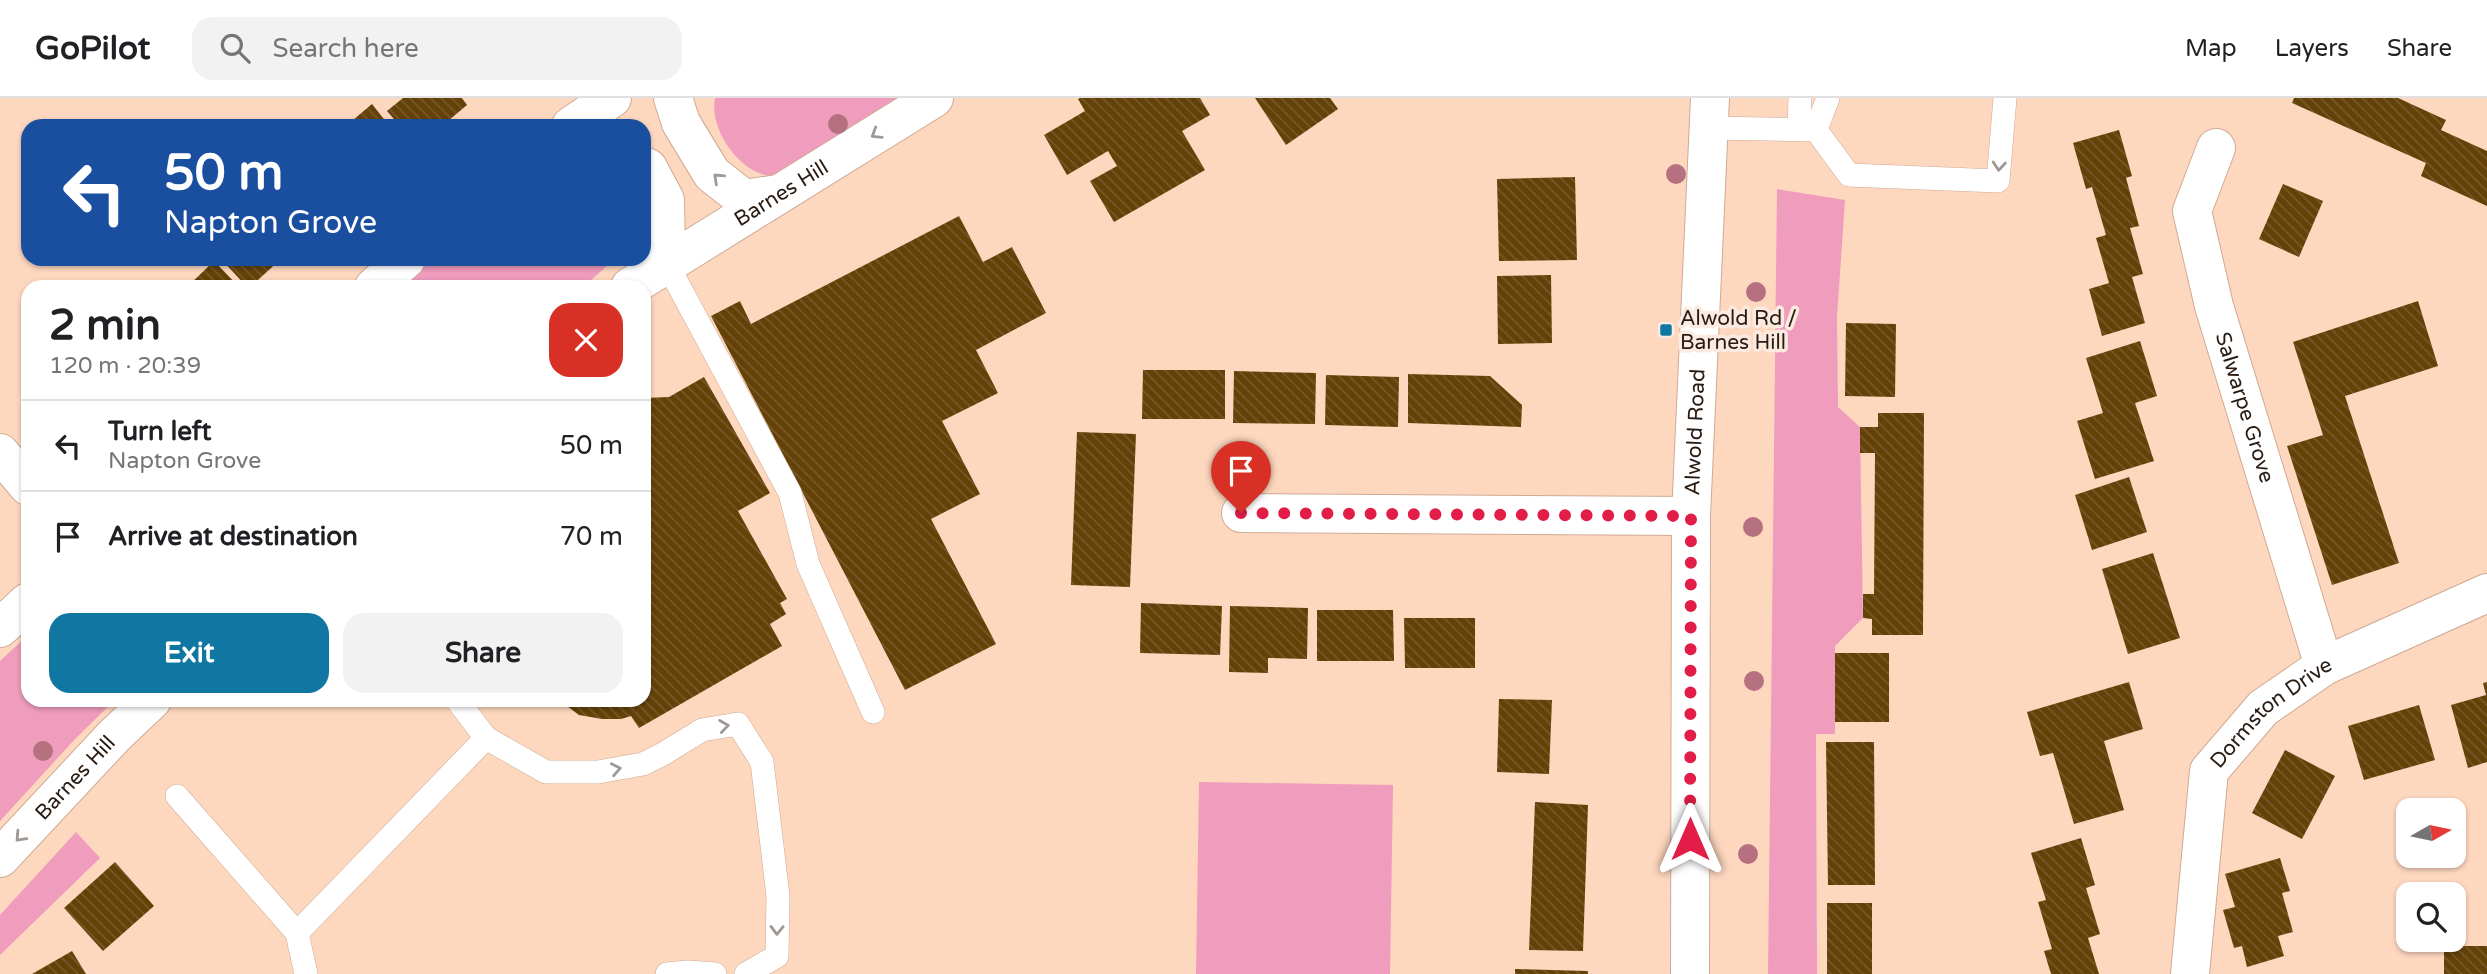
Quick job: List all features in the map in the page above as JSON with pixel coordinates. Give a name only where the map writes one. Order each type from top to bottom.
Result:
[{"type":"street","points":[[581,119],[612,98]]},
{"type":"street","points":[[673,98],[681,123],[712,174],[744,199],[778,194]]},
{"type":"street","name":"Barnes Hill","points":[[652,273],[934,98]]},
{"type":"street","name":"Alwold Road","points":[[1690,974],[1691,516],[1709,113]]},
{"type":"street","name":"Salwarpe Grove","points":[[2216,148],[2192,211],[2214,306],[2324,666]]},
{"type":"street","points":[[651,172],[665,200],[666,249],[652,273]]},
{"type":"street","points":[[382,280],[398,266]]},
{"type":"street","points":[[0,453],[21,478]]},
{"type":"street","points":[[1241,513],[1691,516]]},
{"type":"street","name":"Dormston Drive","points":[[2190,974],[2209,771],[2263,708],[2324,666],[2487,593]]},
{"type":"street","points":[[0,628],[21,608]]},
{"type":"street","name":"Barnes Hill","points":[[0,858],[145,707]]},
{"type":"lane","points":[[1800,98],[1808,130],[1849,175],[1998,181],[2005,98]]},
{"type":"lane","points":[[1808,130],[1828,98]]},
{"type":"lane","points":[[1709,113],[1808,130]]},
{"type":"lane","points":[[652,273],[790,493],[797,512],[808,564],[873,712]]},
{"type":"lane","points":[[462,707],[486,738],[546,772],[598,772],[643,764],[702,730],[738,724],[762,762],[778,896],[777,956],[746,974]]},
{"type":"lane","points":[[297,933],[486,738]]},
{"type":"lane","points":[[177,796],[297,933],[306,974]]},
{"type":"lane","points":[[667,974],[715,974]]},
{"type":"shaded area","points":[[715,98],[909,98],[782,174],[769,176],[744,164],[727,145],[716,121]]},
{"type":"shaded area","points":[[1777,189],[1845,200],[1837,317],[1838,407],[1860,427],[1863,618],[1835,646],[1835,734],[1816,734],[1817,974],[1768,974]]},
{"type":"shaded area","points":[[424,266],[607,266],[591,280],[410,280]]},
{"type":"shaded area","points":[[21,642],[21,707],[108,707],[0,821],[0,661]]},
{"type":"shaded area","points":[[1199,782],[1393,785],[1390,974],[1196,974]]},
{"type":"shaded area","points":[[76,832],[100,858],[0,955],[0,915]]},
{"type":"building","points":[[403,98],[462,98],[467,105],[450,119],[394,119],[387,111]]},
{"type":"building","points":[[1200,98],[1210,115],[1182,131],[1205,170],[1114,222],[1090,181],[1117,166],[1108,151],[1067,175],[1044,135],[1085,111],[1078,99]]},
{"type":"building","points":[[1255,98],[1330,98],[1338,109],[1286,145]]},
{"type":"building","points":[[2294,98],[2398,98],[2446,120],[2441,130],[2487,151],[2487,206],[2421,176],[2426,163],[2292,103]]},
{"type":"building","points":[[372,104],[384,119],[354,119]]},
{"type":"building","points":[[2119,130],[2132,176],[2126,178],[2139,226],[2130,228],[2143,274],[2132,277],[2145,323],[2102,336],[2089,289],[2109,283],[2096,238],[2106,235],[2092,187],[2086,189],[2073,143]]},
{"type":"building","points":[[1575,177],[1577,260],[1499,261],[1497,179]]},
{"type":"building","points":[[2283,184],[2323,201],[2299,257],[2259,239]]},
{"type":"building","points":[[959,216],[983,262],[1012,247],[1046,313],[976,350],[998,393],[942,421],[980,494],[931,519],[996,644],[905,690],[711,316],[740,301],[751,324]]},
{"type":"building","points":[[209,266],[219,266],[232,280],[194,280]]},
{"type":"building","points":[[228,266],[273,266],[258,280],[240,280]]},
{"type":"building","points":[[1551,275],[1552,343],[1498,344],[1497,276]]},
{"type":"building","points":[[2418,301],[2438,366],[2345,396],[2399,563],[2332,585],[2287,446],[2323,435],[2293,342]]},
{"type":"building","points":[[1846,323],[1896,324],[1895,397],[1845,396]]},
{"type":"building","points":[[2140,341],[2157,396],[2135,403],[2154,461],[2095,479],[2077,421],[2103,413],[2086,358]]},
{"type":"building","points":[[1143,370],[1225,370],[1225,419],[1142,419]]},
{"type":"building","points":[[1234,371],[1316,373],[1315,424],[1233,423]]},
{"type":"building","points":[[1408,374],[1490,376],[1522,405],[1521,427],[1408,423]]},
{"type":"building","points":[[1326,375],[1399,377],[1398,427],[1325,425]]},
{"type":"building","points":[[704,377],[770,493],[738,511],[787,599],[780,603],[786,614],[770,624],[782,646],[639,728],[631,716],[602,719],[579,715],[568,707],[651,707],[651,398],[669,397]]},
{"type":"building","points":[[1878,413],[1924,413],[1923,635],[1872,635],[1872,619],[1863,618],[1863,594],[1874,594],[1875,453],[1860,453],[1860,427],[1878,427]]},
{"type":"building","points":[[1077,432],[1136,434],[1130,587],[1071,585]]},
{"type":"building","points":[[2129,477],[2147,532],[2092,550],[2075,495]]},
{"type":"building","points":[[2153,553],[2180,638],[2128,654],[2102,569]]},
{"type":"building","points":[[1141,603],[1222,606],[1220,655],[1140,653]]},
{"type":"building","points":[[1230,606],[1308,608],[1307,659],[1268,658],[1268,673],[1229,672]]},
{"type":"building","points":[[1317,610],[1393,610],[1394,661],[1317,661]]},
{"type":"building","points":[[1404,618],[1475,618],[1475,668],[1405,668]]},
{"type":"building","points":[[1835,653],[1889,653],[1889,722],[1835,722]]},
{"type":"building","points":[[2129,682],[2143,729],[2104,741],[2124,810],[2074,824],[2053,753],[2040,756],[2027,712]]},
{"type":"building","points":[[2487,682],[2487,762],[2468,768],[2451,705],[2486,695],[2483,683]]},
{"type":"building","points":[[1499,699],[1552,700],[1549,774],[1497,772]]},
{"type":"building","points":[[2419,705],[2435,760],[2364,780],[2348,726]]},
{"type":"building","points":[[1826,742],[1874,742],[1875,885],[1828,885]]},
{"type":"building","points":[[2285,750],[2335,776],[2302,839],[2252,813]]},
{"type":"building","points":[[1535,802],[1588,805],[1583,951],[1529,950]]},
{"type":"building","points":[[2081,838],[2095,885],[2086,888],[2100,934],[2088,938],[2099,974],[2051,974],[2044,951],[2052,949],[2038,902],[2046,900],[2031,853]]},
{"type":"building","points":[[2280,858],[2290,891],[2282,893],[2293,932],[2278,936],[2284,956],[2247,967],[2242,946],[2234,948],[2223,910],[2235,907],[2225,874]]},
{"type":"building","points":[[115,862],[154,906],[103,951],[64,908]]},
{"type":"building","points":[[1827,903],[1872,903],[1872,974],[1827,974]]},
{"type":"building","points":[[2466,946],[2487,946],[2487,974],[2444,974],[2444,952],[2466,952]]},
{"type":"building","points":[[72,951],[86,974],[32,974]]},
{"type":"building","points":[[1515,969],[1588,971],[1588,974],[1515,974]]},
{"type":"place","name":"Alwold Rd / Barnes Hill","points":[[1666,330]]},
{"type":"route","points":[[1241,513],[1691,516],[1690,839]]}]
